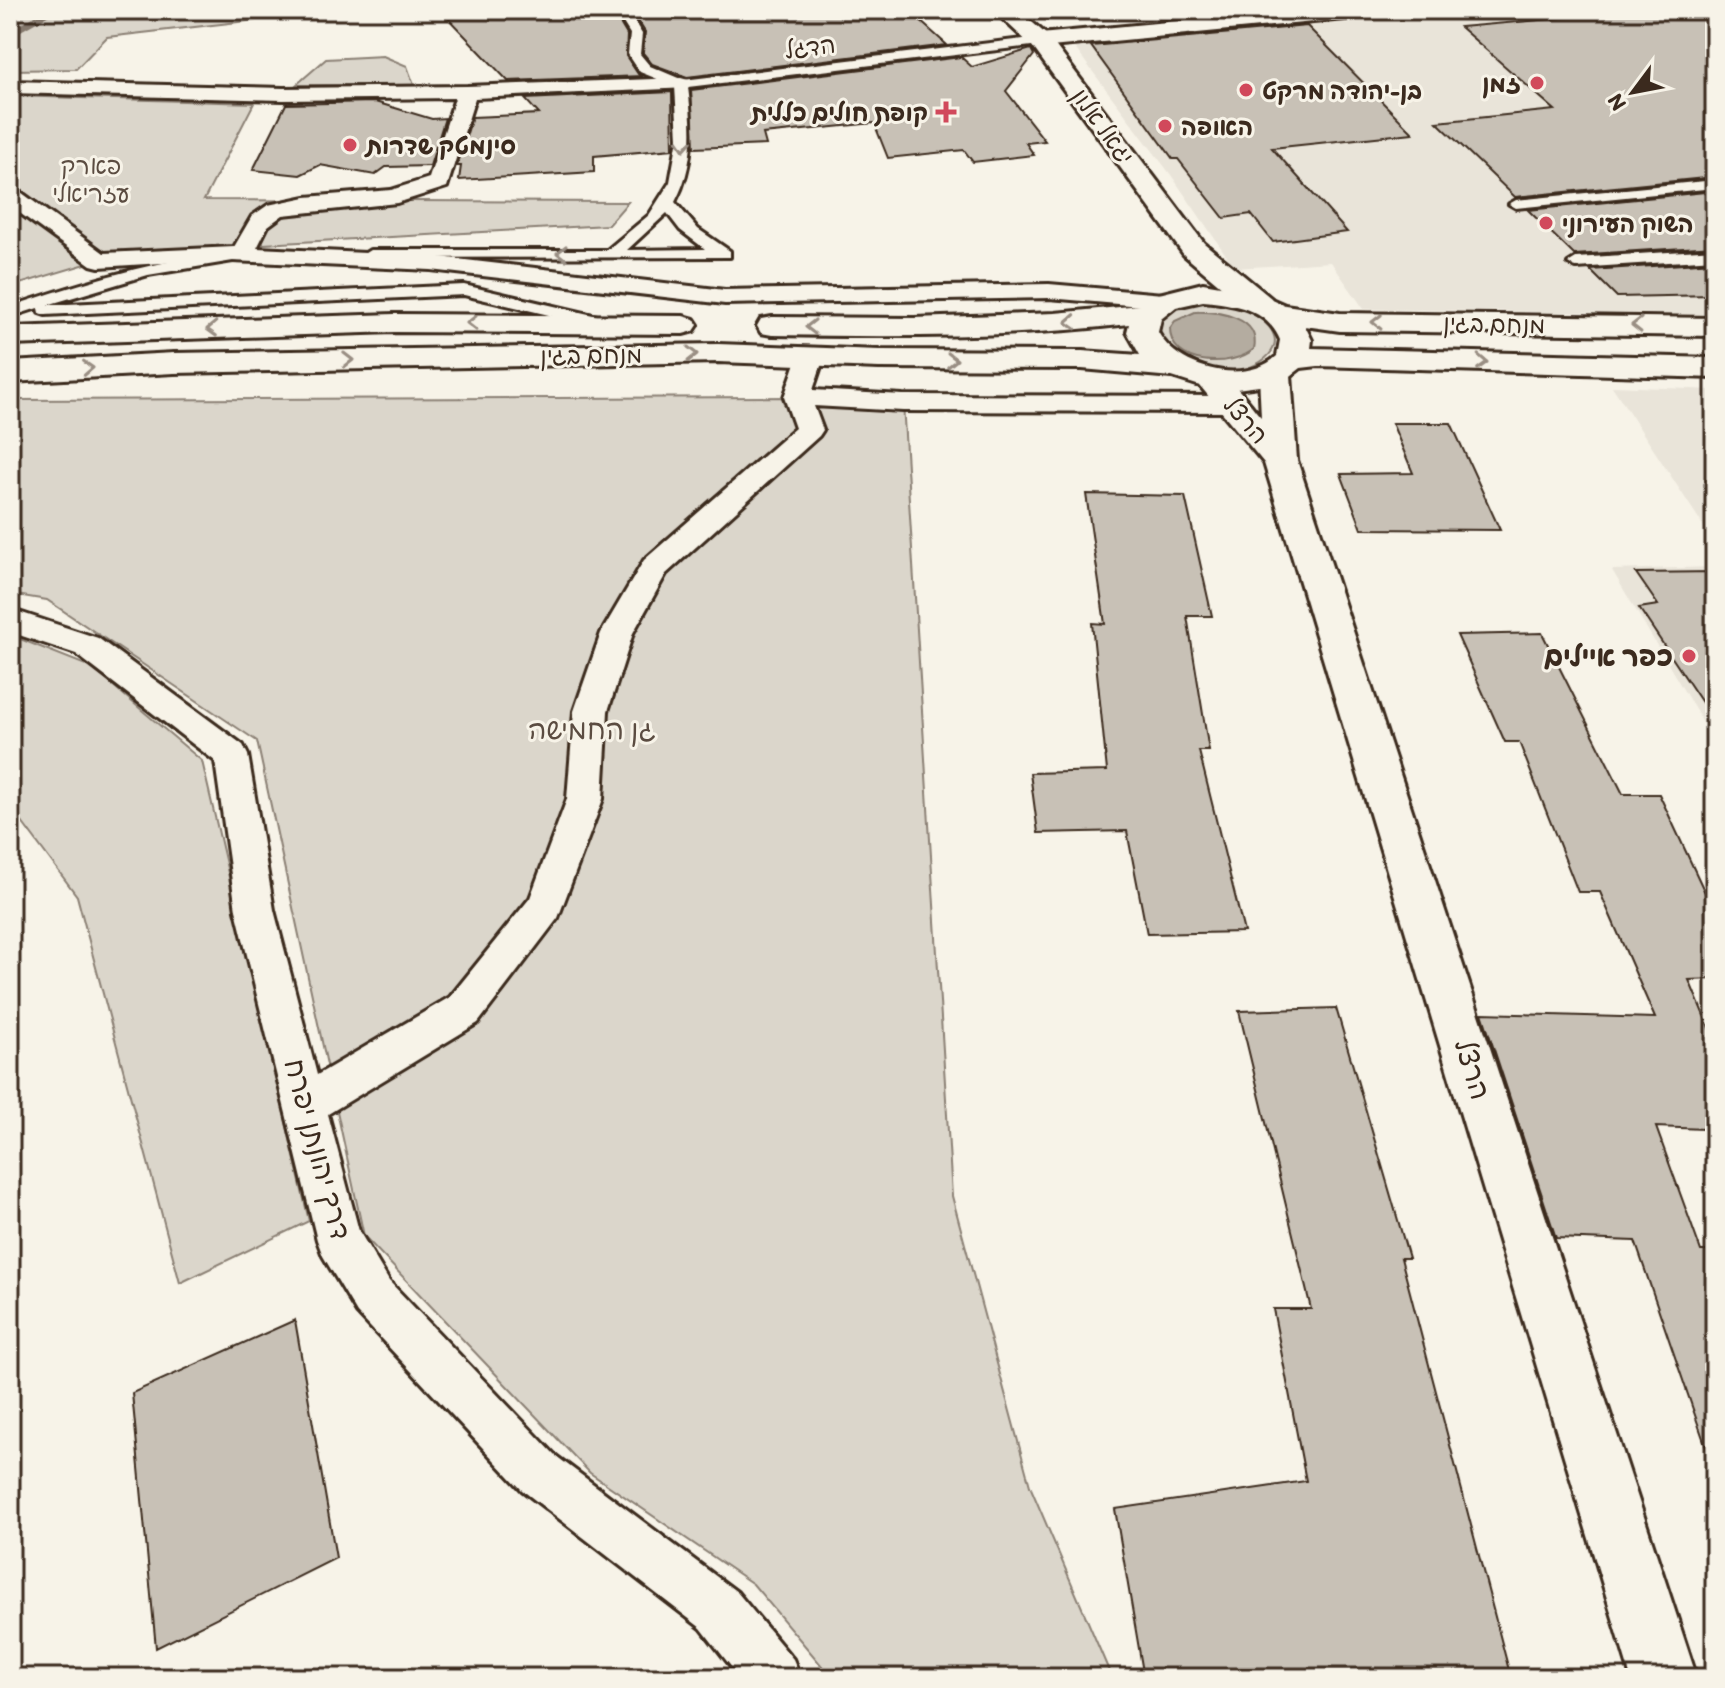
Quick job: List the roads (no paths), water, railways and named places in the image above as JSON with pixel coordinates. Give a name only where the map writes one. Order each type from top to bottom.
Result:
[{"type":"main road","name":"יגאל אלון","points":[[1004,10],[1040,41],[1194,249],[1267,308]]},
{"type":"main road","points":[[1040,41],[1366,10]]},
{"type":"main road","points":[[1194,249],[1163,303],[1143,327],[1145,341],[1156,356],[1172,367],[1222,392]]},
{"type":"main road","name":"מנחם בגין","points":[[10,336],[394,323],[1004,326],[1087,321],[1223,293],[1267,308],[1340,322],[1715,327]]},
{"type":"main road","name":"הרצל","points":[[1267,308],[1284,320],[1294,334],[1297,347],[1284,367],[1280,460],[1664,1678]]},
{"type":"main road","name":"מנחם בגין","points":[[10,372],[221,362],[718,353],[1082,360],[1172,367]]},
{"type":"main road","name":"מנחם בגין","points":[[1222,392],[1244,381],[1318,357],[1715,368]]},
{"type":"main road","name":"הרצל","points":[[1222,392],[1280,460]]},
{"type":"street","points":[[10,87],[283,94],[467,92],[681,84]]},
{"type":"street","points":[[244,256],[245,245],[268,213],[290,205],[396,197],[439,182],[467,92]]},
{"type":"street","points":[[10,195],[99,260],[210,253],[431,263],[725,297],[1049,291],[1163,303]]},
{"type":"street","points":[[305,1105],[464,1010],[545,907],[585,799],[591,711],[617,633],[655,567],[809,430],[797,397],[811,357]]},
{"type":"street","points":[[797,397],[903,403],[1222,392]]},
{"type":"street","name":"דרך יהונתן יפרח","points":[[10,620],[87,646],[231,755],[255,910],[339,1240],[373,1297],[539,1473],[719,1610],[774,1678]]},
{"type":"lane","points":[[612,253],[636,237],[669,204],[682,168],[686,119],[681,84],[645,69],[634,54],[636,34],[621,10]]},
{"type":"lane","name":"הדגל","points":[[681,84],[1040,41]]},
{"type":"lane","points":[[1516,204],[1715,184]]},
{"type":"lane","points":[[10,313],[89,285],[160,268],[244,256],[724,254],[679,222],[669,204]]},
{"type":"lane","points":[[1576,263],[1715,254]]},
{"type":"lane","points":[[10,313],[79,306],[464,290],[606,324]]},
{"type":"waterway","points":[[10,34],[53,10]]},
{"type":"place","name":"זמן","points":[[1537,83]]},
{"type":"place","name":"בן-יהודה מרקט","points":[[1246,90]]},
{"type":"place","name":"קופת חולים כללית","points":[[946,112]]},
{"type":"place","name":"האופה","points":[[1165,126]]},
{"type":"place","name":"סינמטק שדרות","points":[[350,145]]},
{"type":"place","name":"השוק העירוני","points":[[1546,223]]},
{"type":"place","name":"כפר איילים","points":[[1689,656]]},
{"type":"park label","name":"פארק עזריאלי","points":[[91,179]]},
{"type":"park label","name":"גן החמישה","points":[[592,729]]}]
